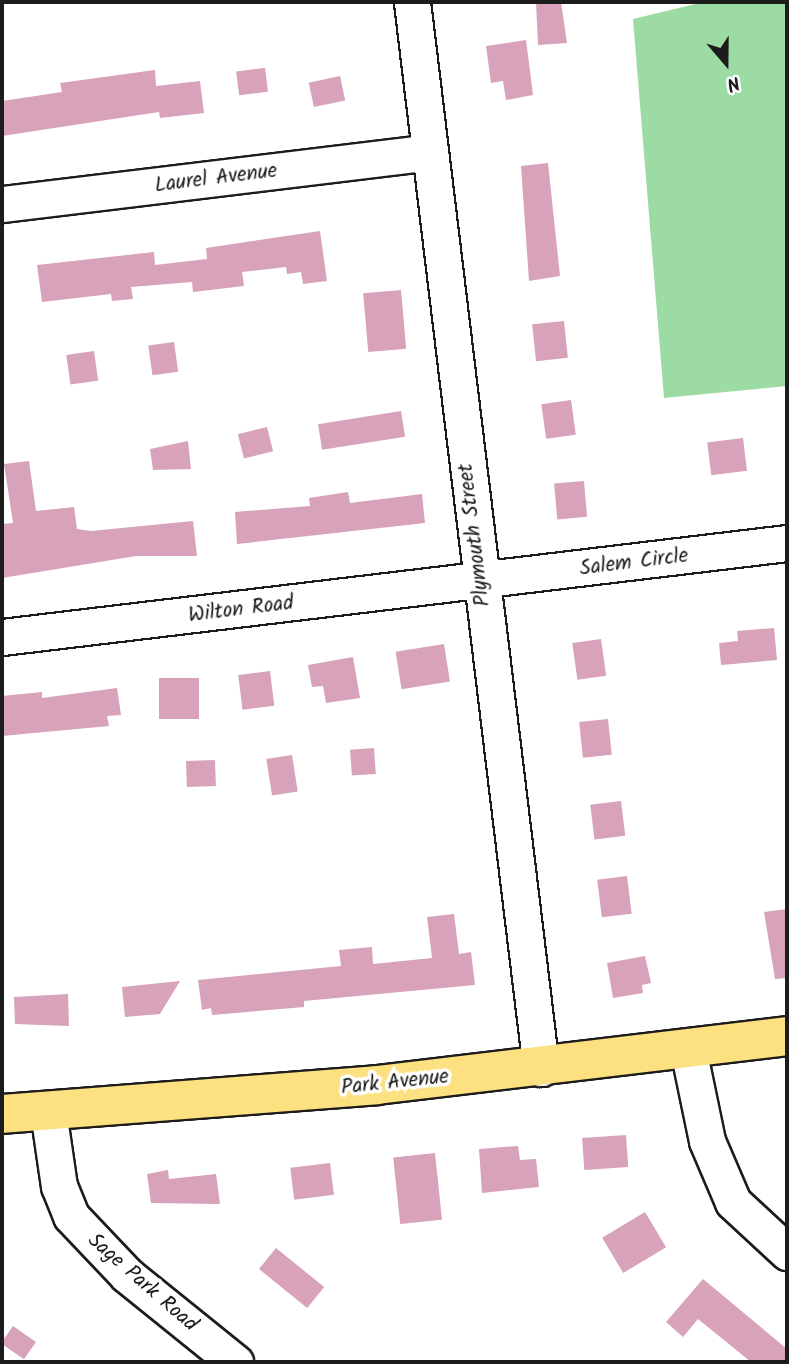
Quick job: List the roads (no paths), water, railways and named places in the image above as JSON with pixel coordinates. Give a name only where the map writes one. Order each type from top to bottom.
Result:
[{"type":"main road","name":"Park Avenue","points":[[2,1114],[541,1068],[787,1036]]},
{"type":"street","name":"Plymouth Street","points":[[412,2],[480,582],[541,1068]]},
{"type":"street","name":"Laurel Avenue","points":[[2,204],[430,152]]},
{"type":"street","name":"Salem Circle","points":[[480,582],[787,543]]},
{"type":"street","name":"Wilton Road","points":[[2,637],[480,582]]},
{"type":"street","points":[[688,1049],[707,1141],[733,1202],[787,1252]]},
{"type":"street","name":"Sage Park Road","points":[[48,1111],[59,1186],[71,1216],[127,1275],[235,1362]]}]
